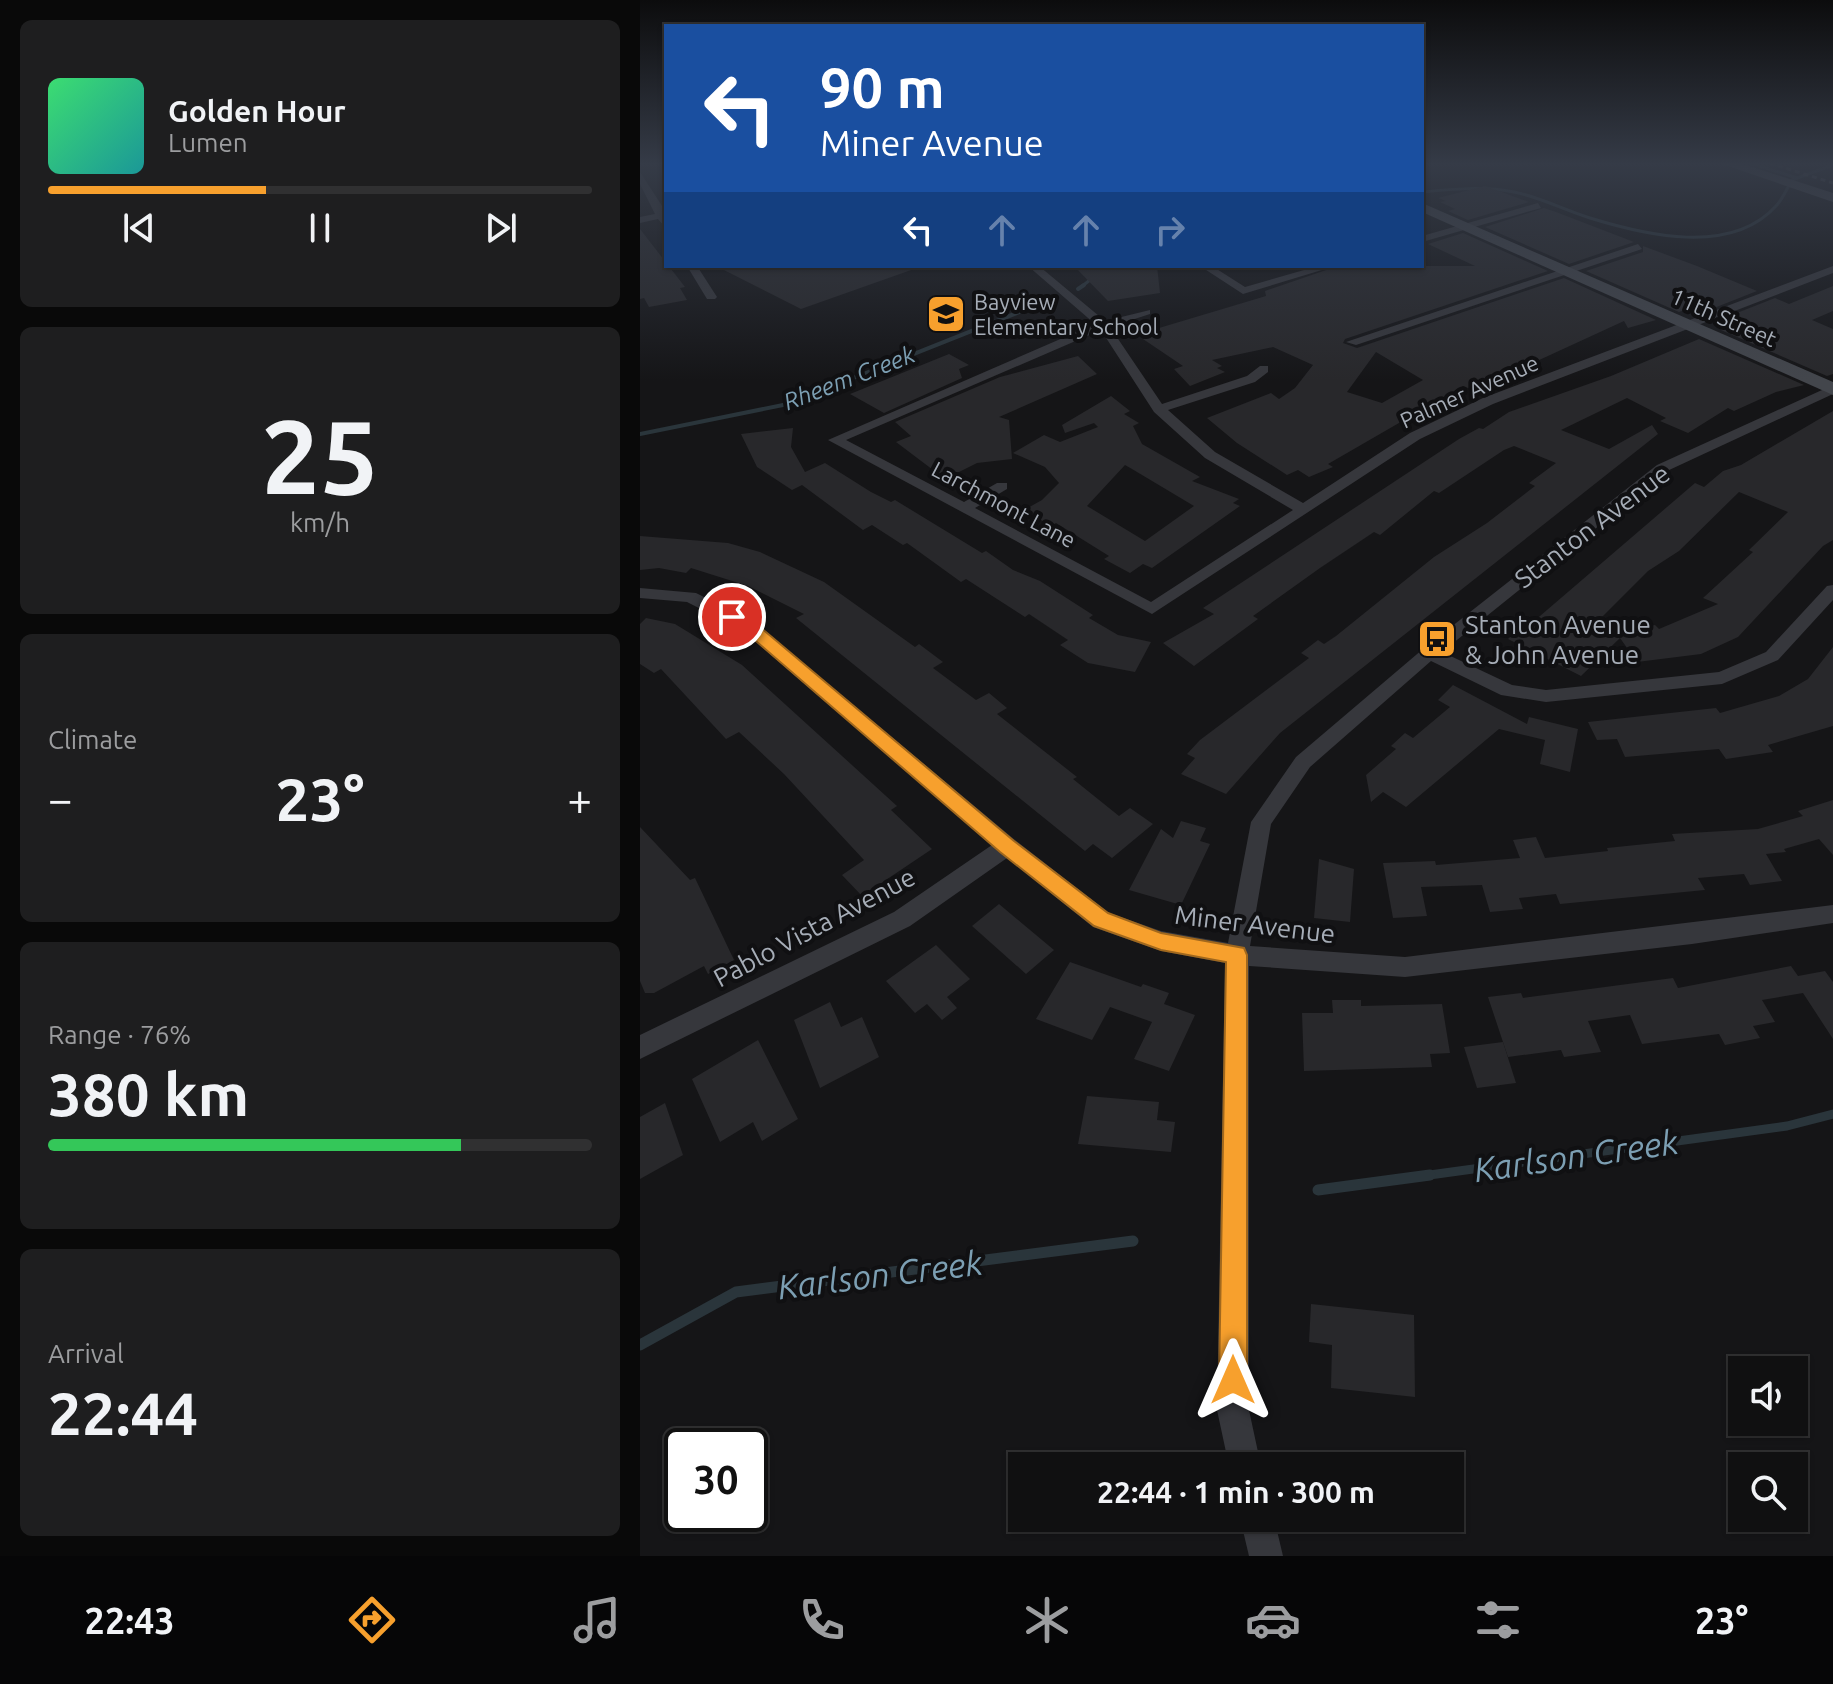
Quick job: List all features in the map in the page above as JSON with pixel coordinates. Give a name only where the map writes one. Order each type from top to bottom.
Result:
[{"type":"street","name":"11th Street","points":[[1484,236],[1833,389]]},
{"type":"street","points":[[1352,342],[1638,247]]},
{"type":"street","points":[[693,268],[711,297]]},
{"type":"street","points":[[1035,268],[1103,325],[1159,409],[1210,455],[1302,509]]},
{"type":"street","points":[[1208,268],[1243,291],[1323,268]]},
{"type":"street","name":"Palmer Avenue","points":[[1152,609],[1415,436],[1488,401],[1833,269]]},
{"type":"street","points":[[1103,325],[1146,312]]},
{"type":"street","name":"Larchmont Lane","points":[[1103,325],[835,440],[1152,609]]},
{"type":"street","points":[[1159,409],[1251,379],[1264,369]]},
{"type":"street","name":"Stanton Avenue","points":[[1242,1452],[1233,1410],[1237,955],[1261,822],[1303,762],[1429,653],[1662,468],[1833,389]]},
{"type":"street","points":[[965,508],[1002,486]]},
{"type":"street","points":[[1429,653],[1508,691],[1546,696],[1722,678],[1772,656],[1833,590]]},
{"type":"street","name":"Miner Avenue","points":[[640,593],[690,597],[748,626],[1007,846],[1101,920],[1161,941],[1237,955],[1405,967],[1692,934],[1833,914]]},
{"type":"street","name":"Pablo Vista Avenue","points":[[640,1047],[902,919],[1007,846]]},
{"type":"street","points":[[1260,1532],[1266,1556]]},
{"type":"building","points":[[640,236],[645,236],[664,260],[664,268],[670,268],[685,287],[680,288],[687,300],[649,307],[644,298],[640,299]]},
{"type":"building","points":[[1455,236],[1469,236],[1548,271],[1345,339],[1343,343],[1357,348],[1564,278],[1656,320],[1628,328],[1624,321],[1522,368],[1468,388],[1463,386],[1328,464],[1333,467],[1309,477],[1298,470],[1287,475],[1237,443],[1207,418],[1271,393],[1279,399],[1295,388],[1313,365],[1273,347],[1212,360],[1222,366],[1217,368],[1225,372],[1190,386],[1174,369],[1183,366],[1143,339],[1155,335],[1149,331],[1266,296],[1265,291],[1332,268],[1475,266],[1428,244]],"holes":[[[1376,352],[1423,380],[1382,403],[1347,392]]]},
{"type":"building","points":[[1505,236],[1617,236],[1634,242],[1569,264]]},
{"type":"building","points":[[1643,246],[1757,291],[1714,308],[1711,300],[1679,312],[1586,271],[1643,252]]},
{"type":"building","points":[[720,268],[914,268],[914,269],[801,309]]},
{"type":"building","points":[[1076,268],[1157,268],[1160,293],[1108,301]]},
{"type":"building","points":[[1833,286],[1833,311],[1812,320],[1833,329],[1833,374],[1827,376],[1721,330],[1719,320],[1775,298],[1789,304]]},
{"type":"building","points":[[1699,339],[1804,385],[1776,392],[1734,411],[1728,408],[1688,433],[1660,421],[1666,418],[1627,398],[1561,430],[1609,449],[1652,425],[1658,434],[1280,733],[1226,794],[1181,774],[1195,758],[1187,754],[1200,740],[1309,658],[1301,653],[1318,640],[1324,644],[1336,636],[1434,557],[1487,523],[1535,486],[1529,483],[1556,463],[1514,446],[1504,450],[1439,493],[1434,491],[1380,535],[1374,532],[1320,568],[1253,616],[1258,619],[1194,666],[1163,643],[1214,614],[1203,608],[1479,428],[1483,429],[1509,412],[1611,376]]},
{"type":"building","points":[[949,354],[969,365],[959,369],[962,378],[884,413],[850,394]]},
{"type":"building","points":[[1078,356],[1097,374],[999,417],[1009,420],[1012,459],[977,463],[945,479],[896,442],[911,436],[895,422],[1000,377]]},
{"type":"building","points":[[1111,396],[1130,411],[1124,414],[1139,423],[1133,426],[1142,444],[1200,477],[1192,481],[1239,499],[1233,503],[1240,506],[1152,568],[1143,564],[1130,573],[1104,559],[1109,556],[1056,523],[1051,526],[1024,510],[1042,500],[1059,483],[1045,467],[1013,453],[1044,435],[1060,442],[1098,427],[1094,423],[1065,433],[1062,425]],"holes":[[[1125,465],[1194,506],[1145,541],[1087,506]]]},
{"type":"building","points":[[1833,411],[1833,540],[1823,546],[1738,637],[1701,654],[1637,662],[1620,638],[1581,676],[1508,639],[1522,626],[1526,628],[1695,483],[1704,487],[1723,471],[1741,465]],"holes":[[[1739,492],[1788,512],[1749,550],[1753,552],[1703,598],[1718,604],[1659,629],[1655,625],[1583,636],[1648,571],[1679,551]]]},
{"type":"building","points":[[793,428],[791,447],[805,472],[825,463],[871,492],[891,502],[895,500],[982,553],[986,551],[1013,570],[1040,581],[1093,615],[1089,618],[1118,635],[1151,642],[1135,672],[1088,663],[1060,645],[1068,640],[1029,614],[1025,617],[966,579],[961,582],[907,543],[903,545],[872,525],[863,530],[802,485],[792,490],[757,467],[741,434]]},
{"type":"building","points":[[640,536],[728,543],[760,552],[824,582],[915,647],[919,644],[943,662],[933,668],[976,700],[989,693],[1007,708],[997,714],[1077,777],[1073,779],[1119,816],[1130,808],[1153,824],[1112,858],[1093,844],[1085,851],[796,618],[804,614],[748,586],[691,568],[686,573],[659,568],[640,570]]},
{"type":"building","points":[[646,618],[675,624],[742,665],[897,806],[891,810],[932,849],[862,896],[842,875],[864,860],[784,774],[739,732],[726,739],[661,669],[654,673],[640,664],[640,624]]},
{"type":"building","points":[[1833,647],[1833,726],[1768,745],[1773,752],[1726,759],[1719,749],[1625,757],[1617,739],[1597,740],[1588,722],[1716,708],[1720,713],[1779,696],[1808,679]]},
{"type":"building","points":[[1453,685],[1527,724],[1529,717],[1578,729],[1570,772],[1540,764],[1545,740],[1499,729],[1406,807],[1383,792],[1371,802],[1366,775],[1396,749],[1391,746],[1405,733],[1413,738],[1450,707],[1438,700]]},
{"type":"building","points":[[1833,800],[1833,855],[1819,839],[1784,849],[1786,852],[1766,854],[1782,881],[1750,885],[1744,874],[1698,878],[1705,890],[1560,904],[1556,894],[1519,898],[1523,909],[1490,912],[1482,885],[1421,887],[1427,916],[1393,918],[1383,863],[1435,861],[1436,865],[1520,858],[1513,840],[1536,837],[1545,858],[1608,851],[1607,848],[1675,841],[1672,834],[1758,829],[1803,816],[1798,811]]},
{"type":"building","points":[[1181,821],[1206,828],[1200,841],[1210,844],[1181,905],[1129,890],[1161,829],[1173,838]]},
{"type":"building","points":[[640,827],[690,880],[695,878],[734,960],[708,974],[704,966],[654,993],[645,993],[640,981]]},
{"type":"building","points":[[1319,859],[1354,869],[1350,922],[1314,918]]},
{"type":"building","points":[[999,904],[1054,950],[1026,974],[972,926]]},
{"type":"building","points":[[936,945],[970,979],[947,997],[957,1008],[942,1020],[927,1004],[915,1013],[886,981]]},
{"type":"building","points":[[1070,962],[1141,987],[1143,984],[1169,993],[1164,1004],[1195,1015],[1169,1071],[1134,1059],[1152,1022],[1110,1007],[1092,1040],[1036,1019]]},
{"type":"building","points":[[1791,966],[1798,976],[1825,971],[1833,982],[1833,1039],[1803,993],[1762,1000],[1775,1022],[1753,1026],[1760,1038],[1725,1045],[1719,1034],[1642,1044],[1630,1015],[1588,1021],[1601,1052],[1564,1057],[1561,1050],[1508,1057],[1488,997],[1521,993],[1523,998],[1673,978],[1678,988]]},
{"type":"building","points":[[1332,1000],[1361,1000],[1361,1006],[1442,1004],[1450,1053],[1430,1054],[1432,1067],[1304,1071],[1302,1013],[1333,1013]]},
{"type":"building","points":[[830,1002],[841,1027],[862,1017],[879,1057],[820,1088],[794,1020]]},
{"type":"building","points":[[758,1040],[798,1119],[762,1141],[753,1122],[720,1142],[692,1079]]},
{"type":"building","points":[[1503,1042],[1516,1083],[1477,1088],[1464,1047]]},
{"type":"building","points":[[1087,1096],[1159,1102],[1157,1120],[1175,1122],[1171,1152],[1078,1144]]},
{"type":"building","points":[[665,1103],[683,1155],[640,1179],[640,1117]]},
{"type":"building","points":[[1311,1304],[1414,1315],[1415,1397],[1331,1388],[1332,1345],[1309,1342]]},
{"type":"waterway","name":"Rheem Creek","points":[[1669,236],[1714,236]]},
{"type":"waterway","name":"Rheem Creek","points":[[1081,287],[1105,268]]},
{"type":"waterway","name":"Rheem Creek","points":[[640,434],[788,404],[1052,299]]},
{"type":"waterway","name":"Karlson Creek","points":[[1415,1177],[1787,1126],[1833,1114]]},
{"type":"waterway","name":"Karlson Creek","points":[[1318,1190],[1430,1175]]},
{"type":"waterway","name":"Karlson Creek","points":[[640,1345],[736,1292],[1133,1241]]},
{"type":"place","name":"Bayview Elementary School","points":[[946,314]]},
{"type":"place","name":"Stanton Avenue & John Avenue","points":[[1437,639]]},
{"type":"route","points":[[732,617],[748,626],[1007,846],[1101,920],[1161,941],[1237,955],[1233,1380]]}]
